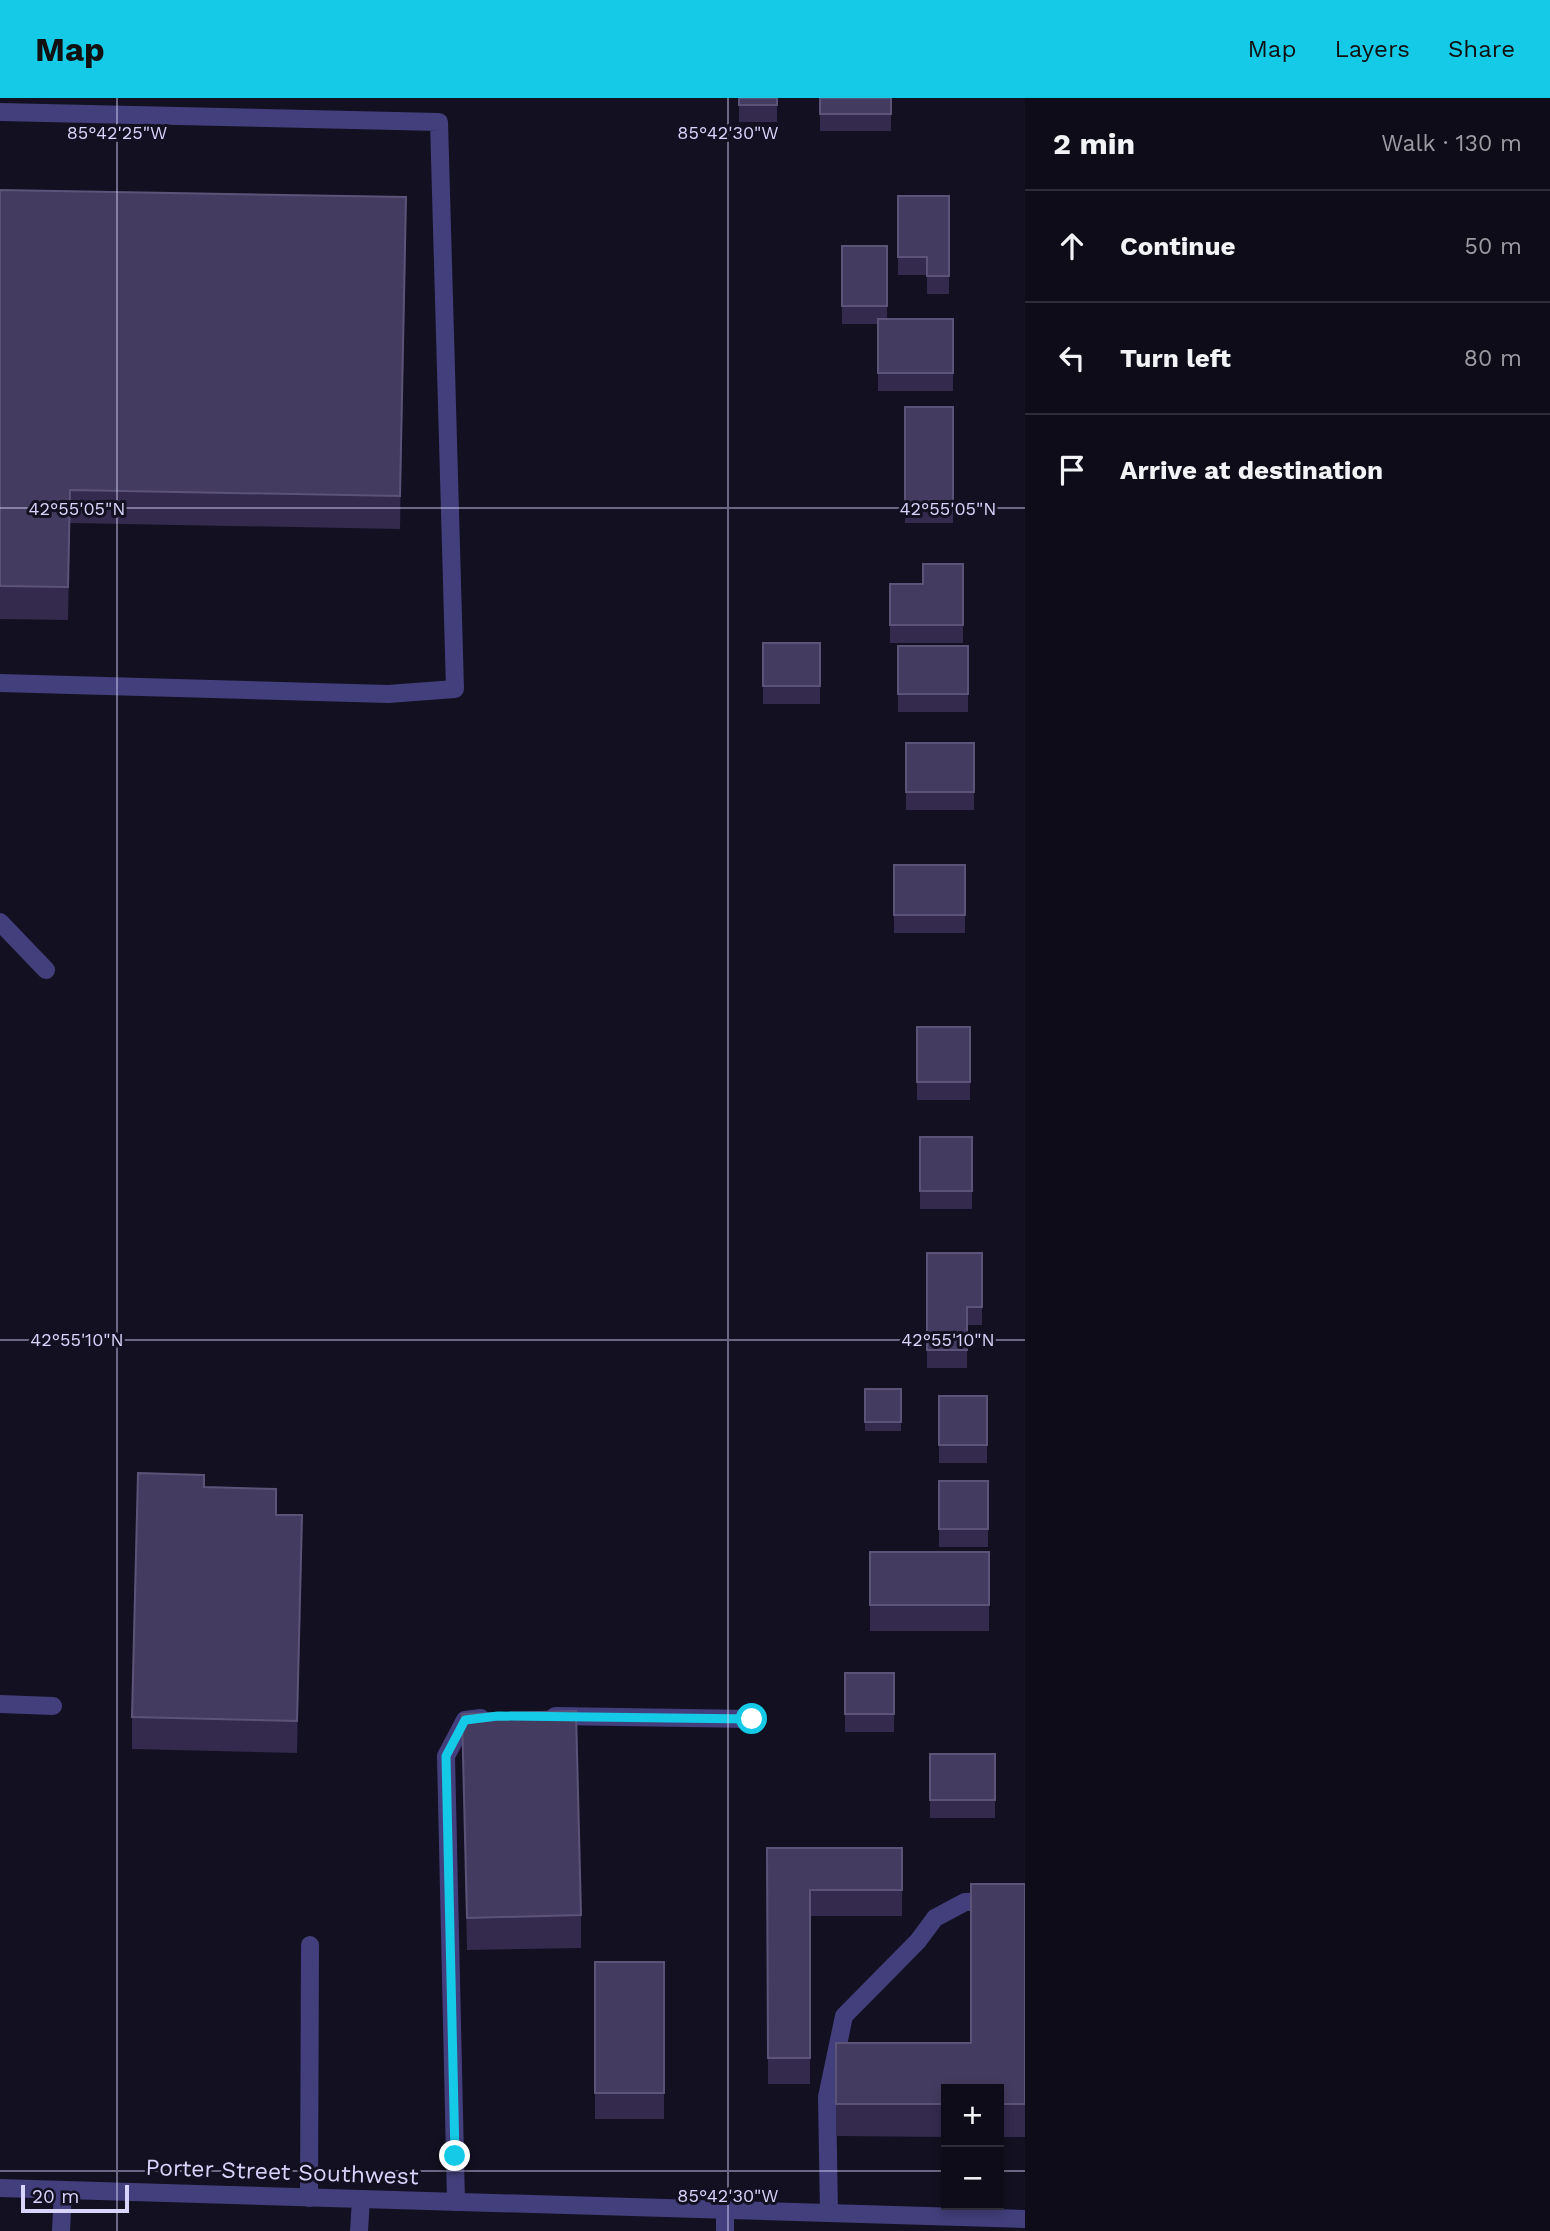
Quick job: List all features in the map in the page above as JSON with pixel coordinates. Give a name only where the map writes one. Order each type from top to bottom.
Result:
[{"type":"street","points":[[0,112],[439,122],[454,690],[388,694],[0,683]]},
{"type":"street","points":[[0,922],[46,970]]},
{"type":"street","points":[[0,1704],[53,1706]]},
{"type":"street","points":[[456,2202],[446,1756],[465,1720],[498,1716]]},
{"type":"street","points":[[538,1716],[752,1719]]},
{"type":"street","points":[[829,2213],[827,2097],[844,2015],[918,1941],[934,1918],[965,1902],[1025,1900]]},
{"type":"street","points":[[309,2197],[310,1945]]},
{"type":"street","name":"Porter Street Southwest","points":[[0,2188],[1025,2219]]},
{"type":"street","points":[[61,2231],[63,2190]]},
{"type":"street","points":[[359,2231],[361,2199]]},
{"type":"street","points":[[725,2210],[725,2231]]},
{"type":"building","points":[[739,98],[777,98],[777,105],[739,105]]},
{"type":"building","points":[[820,98],[891,98],[891,114],[820,114]]},
{"type":"building","points":[[0,190],[406,197],[400,496],[70,490],[68,587],[0,586]]},
{"type":"building","points":[[898,196],[949,196],[949,276],[927,276],[927,257],[898,257]]},
{"type":"building","points":[[842,246],[887,246],[887,306],[842,306]]},
{"type":"building","points":[[878,319],[953,319],[953,373],[878,373]]},
{"type":"building","points":[[905,407],[953,407],[953,505],[905,505]]},
{"type":"building","points":[[923,564],[963,564],[963,625],[890,625],[890,584],[923,584]]},
{"type":"building","points":[[763,643],[820,643],[820,686],[763,686]]},
{"type":"building","points":[[898,646],[968,646],[968,694],[898,694]]},
{"type":"building","points":[[906,743],[974,743],[974,792],[906,792]]},
{"type":"building","points":[[894,865],[965,865],[965,915],[894,915]]},
{"type":"building","points":[[917,1027],[970,1027],[970,1082],[917,1082]]},
{"type":"building","points":[[920,1137],[972,1137],[972,1191],[920,1191]]},
{"type":"building","points":[[927,1253],[982,1253],[982,1307],[967,1307],[967,1350],[927,1350]]},
{"type":"building","points":[[865,1389],[901,1389],[901,1422],[865,1422]]},
{"type":"building","points":[[939,1396],[987,1396],[987,1445],[939,1445]]},
{"type":"building","points":[[138,1473],[204,1475],[204,1487],[276,1489],[276,1515],[302,1515],[297,1721],[132,1717]]},
{"type":"building","points":[[939,1481],[988,1481],[988,1529],[939,1529]]},
{"type":"building","points":[[870,1552],[989,1552],[989,1605],[870,1605]]},
{"type":"building","points":[[845,1673],[894,1673],[894,1714],[845,1714]]},
{"type":"building","points":[[576,1711],[581,1915],[467,1918],[462,1714]]},
{"type":"building","points":[[930,1754],[995,1754],[995,1800],[930,1800]]},
{"type":"building","points":[[767,1848],[902,1848],[902,1890],[810,1890],[810,2058],[768,2058]]},
{"type":"building","points":[[971,1884],[1025,1884],[1025,2104],[1004,2104],[1004,2084],[941,2084],[941,2104],[836,2104],[836,2043],[971,2043]]},
{"type":"building","points":[[595,1962],[664,1962],[664,2093],[595,2093]]},
{"type":"route","points":[[455,2156],[446,1756],[465,1720],[498,1716],[752,1719]]}]
